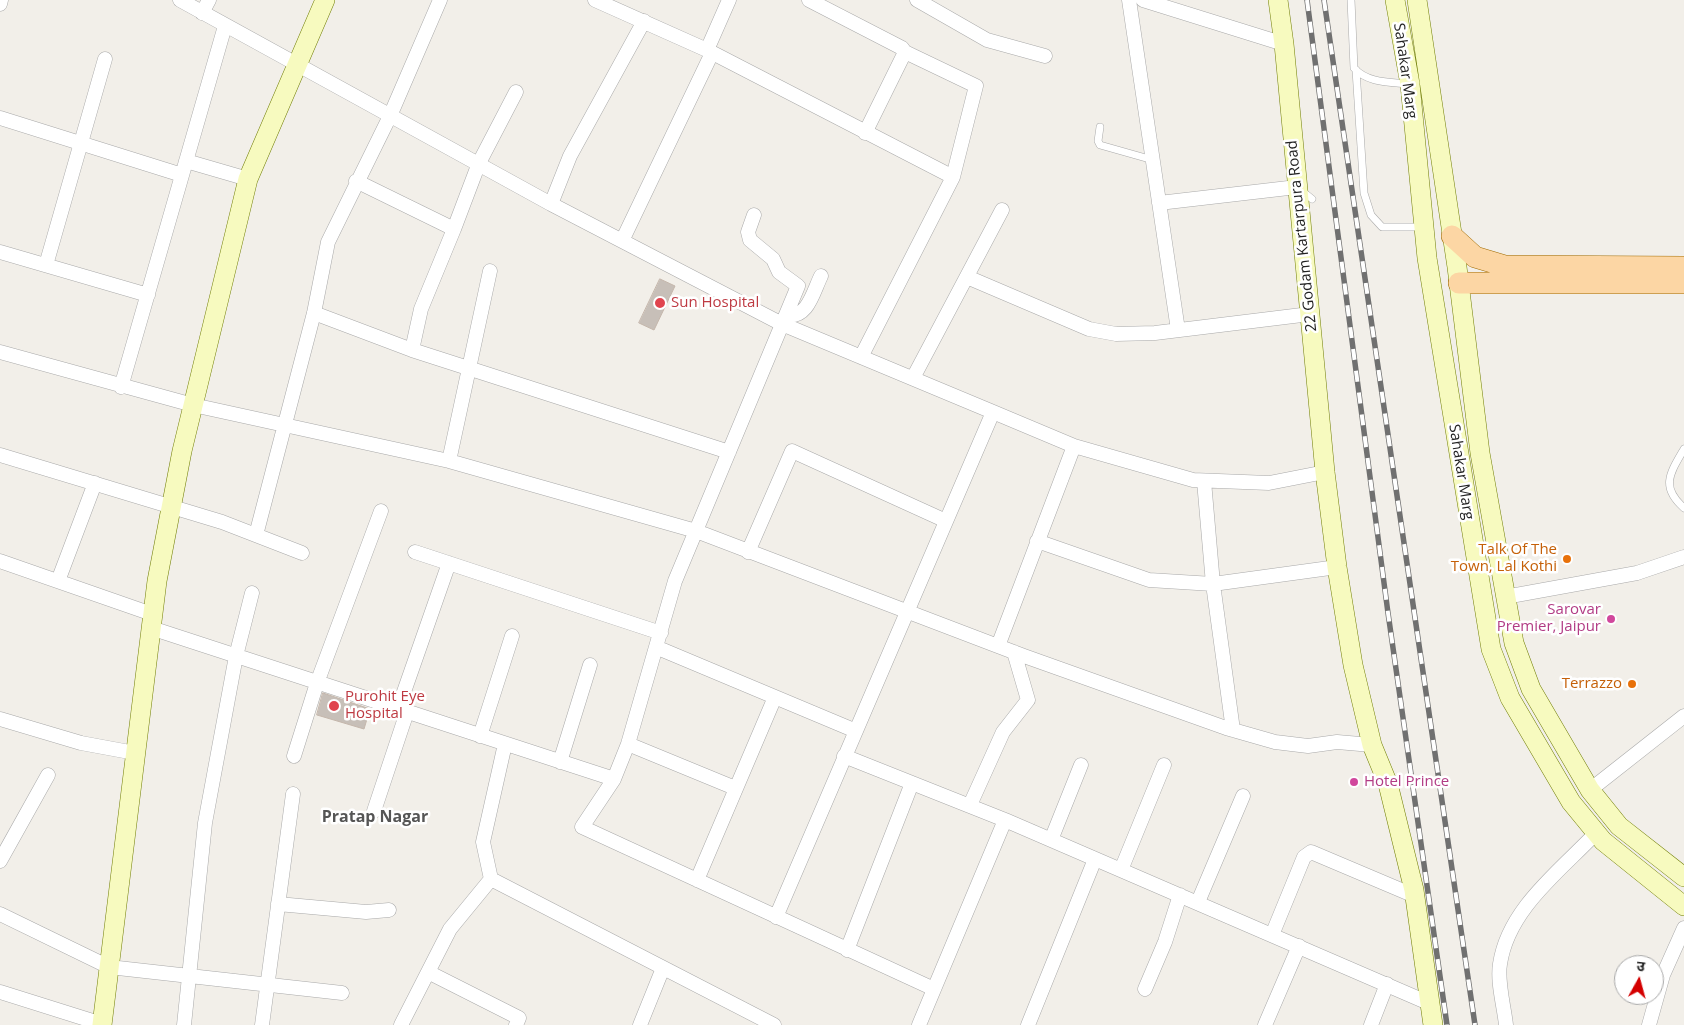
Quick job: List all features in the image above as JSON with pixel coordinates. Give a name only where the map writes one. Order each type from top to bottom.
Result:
[{"type":"main road","points":[[1452,236],[1475,257],[1505,266],[1684,267]]},
{"type":"main road","points":[[1459,283],[1684,283]]},
{"type":"street","points":[[0,4],[1,0]]},
{"type":"street","points":[[180,0],[296,66],[622,241],[861,357],[1074,446],[1192,480],[1269,483],[1325,472]]},
{"type":"street","points":[[202,13],[209,0]]},
{"type":"street","points":[[0,992],[102,1024],[152,621],[171,506],[193,405],[248,179],[325,0]]},
{"type":"street","points":[[256,535],[314,313],[328,242],[356,181],[390,116],[440,0]]},
{"type":"street","points":[[595,0],[710,52],[954,177]]},
{"type":"street","points":[[622,241],[710,52],[729,0]]},
{"type":"street","points":[[809,0],[902,48],[904,52],[976,86],[954,177],[861,357]]},
{"type":"street","points":[[916,0],[987,40],[1045,56]]},
{"type":"street","points":[[1129,0],[1178,330]]},
{"type":"street","points":[[1143,0],[1169,4],[1284,44]]},
{"type":"street","name":"22 Godam Kartarpura Road","points":[[1278,0],[1284,44],[1325,472],[1337,567],[1354,665],[1372,745],[1388,784],[1415,896],[1433,1025]]},
{"type":"street","name":"Sahakar Marg","points":[[1395,0],[1410,84],[1423,227],[1458,457],[1491,649],[1510,698],[1571,802],[1596,833],[1644,876],[1684,906]]},
{"type":"street","name":"Sahakar Marg","points":[[1417,0],[1459,283],[1480,453],[1514,643],[1531,689],[1590,790],[1619,826],[1684,877]]},
{"type":"street","points":[[551,204],[570,156],[644,21]]},
{"type":"street","points":[[121,387],[225,26]]},
{"type":"street","points":[[865,133],[904,52]]},
{"type":"street","points":[[46,265],[105,59]]},
{"type":"street","points":[[412,350],[421,309],[479,163],[516,92]]},
{"type":"street","points":[[0,118],[182,175]]},
{"type":"street","points":[[186,161],[248,179]]},
{"type":"street","points":[[356,181],[454,229]]},
{"type":"street","points":[[1159,203],[1297,187]]},
{"type":"street","points":[[913,378],[1002,210]]},
{"type":"street","points":[[754,215],[748,232],[750,240],[773,259],[779,272],[798,286],[675,581],[658,648],[628,744],[614,779],[582,827],[934,989]]},
{"type":"street","points":[[0,252],[148,295]]},
{"type":"street","points":[[449,461],[490,271]]},
{"type":"street","points":[[784,319],[804,312],[821,276]]},
{"type":"street","points":[[967,277],[1089,329],[1116,334],[1178,330],[1310,314]]},
{"type":"street","points":[[314,313],[412,350],[729,452]]},
{"type":"street","points":[[0,352],[121,387],[193,405],[449,461],[696,531],[1014,652],[1233,730],[1275,742],[1308,746],[1337,742],[1372,745]]},
{"type":"street","points":[[776,917],[993,412]]},
{"type":"street","points":[[998,646],[1074,446]]},
{"type":"street","points":[[748,552],[792,451],[946,521]]},
{"type":"street","points":[[0,455],[171,506],[302,552]]},
{"type":"street","points":[[1204,481],[1213,584],[1233,730]]},
{"type":"street","points":[[58,581],[96,483]]},
{"type":"street","points":[[294,756],[317,682],[381,511]]},
{"type":"street","points":[[1037,541],[1149,580],[1213,584],[1337,567]]},
{"type":"street","points":[[415,552],[662,633]]},
{"type":"street","points":[[1505,597],[1636,573],[1684,557]]},
{"type":"street","points":[[0,561],[58,581],[236,656],[614,779]]},
{"type":"street","points":[[374,811],[402,710],[449,563]]},
{"type":"street","points":[[184,1025],[205,824],[236,656],[252,593]]},
{"type":"street","points":[[480,736],[512,636]]},
{"type":"street","points":[[658,648],[856,731]]},
{"type":"street","points":[[970,806],[1003,732],[1028,700],[1014,652]]},
{"type":"street","points":[[560,762],[590,665]]},
{"type":"street","points":[[697,880],[775,697]]},
{"type":"street","points":[[1590,790],[1684,716]]},
{"type":"street","points":[[0,719],[80,743],[135,753]]},
{"type":"street","points":[[491,879],[483,842],[505,744]]},
{"type":"street","points":[[628,744],[735,788]]},
{"type":"street","points":[[844,756],[1005,820],[1431,1004]]},
{"type":"street","points":[[1051,840],[1080,765]]},
{"type":"street","points":[[1121,870],[1164,765]]},
{"type":"street","points":[[0,860],[48,775]]},
{"type":"street","points":[[847,950],[912,783]]},
{"type":"street","points":[[262,1025],[293,794]]},
{"type":"street","points":[[1198,902],[1243,796]]},
{"type":"street","points":[[919,1025],[1005,820]]},
{"type":"street","points":[[1506,1025],[1500,966],[1508,938],[1520,912],[1596,833]]},
{"type":"street","points":[[1272,935],[1304,857],[1311,852],[1415,896]]},
{"type":"street","points":[[1644,876],[1658,858]]},
{"type":"street","points":[[1028,1025],[1095,859]]},
{"type":"street","points":[[491,879],[774,1025]]},
{"type":"street","points":[[401,1025],[450,929],[491,879]]},
{"type":"street","points":[[1145,989],[1165,942],[1180,895]]},
{"type":"street","points":[[278,904],[366,912],[389,910]]},
{"type":"street","points":[[0,914],[109,967],[342,994]]},
{"type":"street","points":[[1650,1025],[1663,975],[1684,928]]},
{"type":"street","points":[[1265,1025],[1299,946]]},
{"type":"street","points":[[640,1025],[663,968]]},
{"type":"street","points":[[428,972],[519,1018],[516,1025]]},
{"type":"street","points":[[1371,1025],[1388,984]]},
{"type":"lane","points":[[1351,0],[1352,53],[1356,70],[1364,193],[1371,215],[1382,227],[1423,227]]},
{"type":"lane","points":[[1356,70],[1372,79],[1410,84]]},
{"type":"lane","points":[[1100,127],[1098,141],[1100,145],[1153,160]]},
{"type":"lane","points":[[1297,187],[1312,199]]},
{"type":"lane","points":[[1684,449],[1671,470],[1668,482],[1670,491],[1684,508]]},
{"type":"building","points":[[660,279],[675,286],[654,330],[639,323]]},
{"type":"building","points":[[323,693],[370,709],[364,729],[317,715]]},
{"type":"railway","points":[[1307,0],[1388,613],[1447,1025]]},
{"type":"railway","points":[[1324,0],[1475,1025]]},
{"type":"place","name":"Sun Hospital","points":[[660,303]]},
{"type":"place","name":"Talk Of The Town, Lal Kothi","points":[[1567,559]]},
{"type":"place","name":"Sarovar Premier, Jaipur","points":[[1611,619]]},
{"type":"place","name":"Terrazzo","points":[[1632,684]]},
{"type":"place","name":"Purohit Eye Hospital","points":[[334,706]]},
{"type":"place","name":"Hotel Prince","points":[[1354,782]]},
{"type":"district","name":"Pratap Nagar","points":[[375,817]]}]
